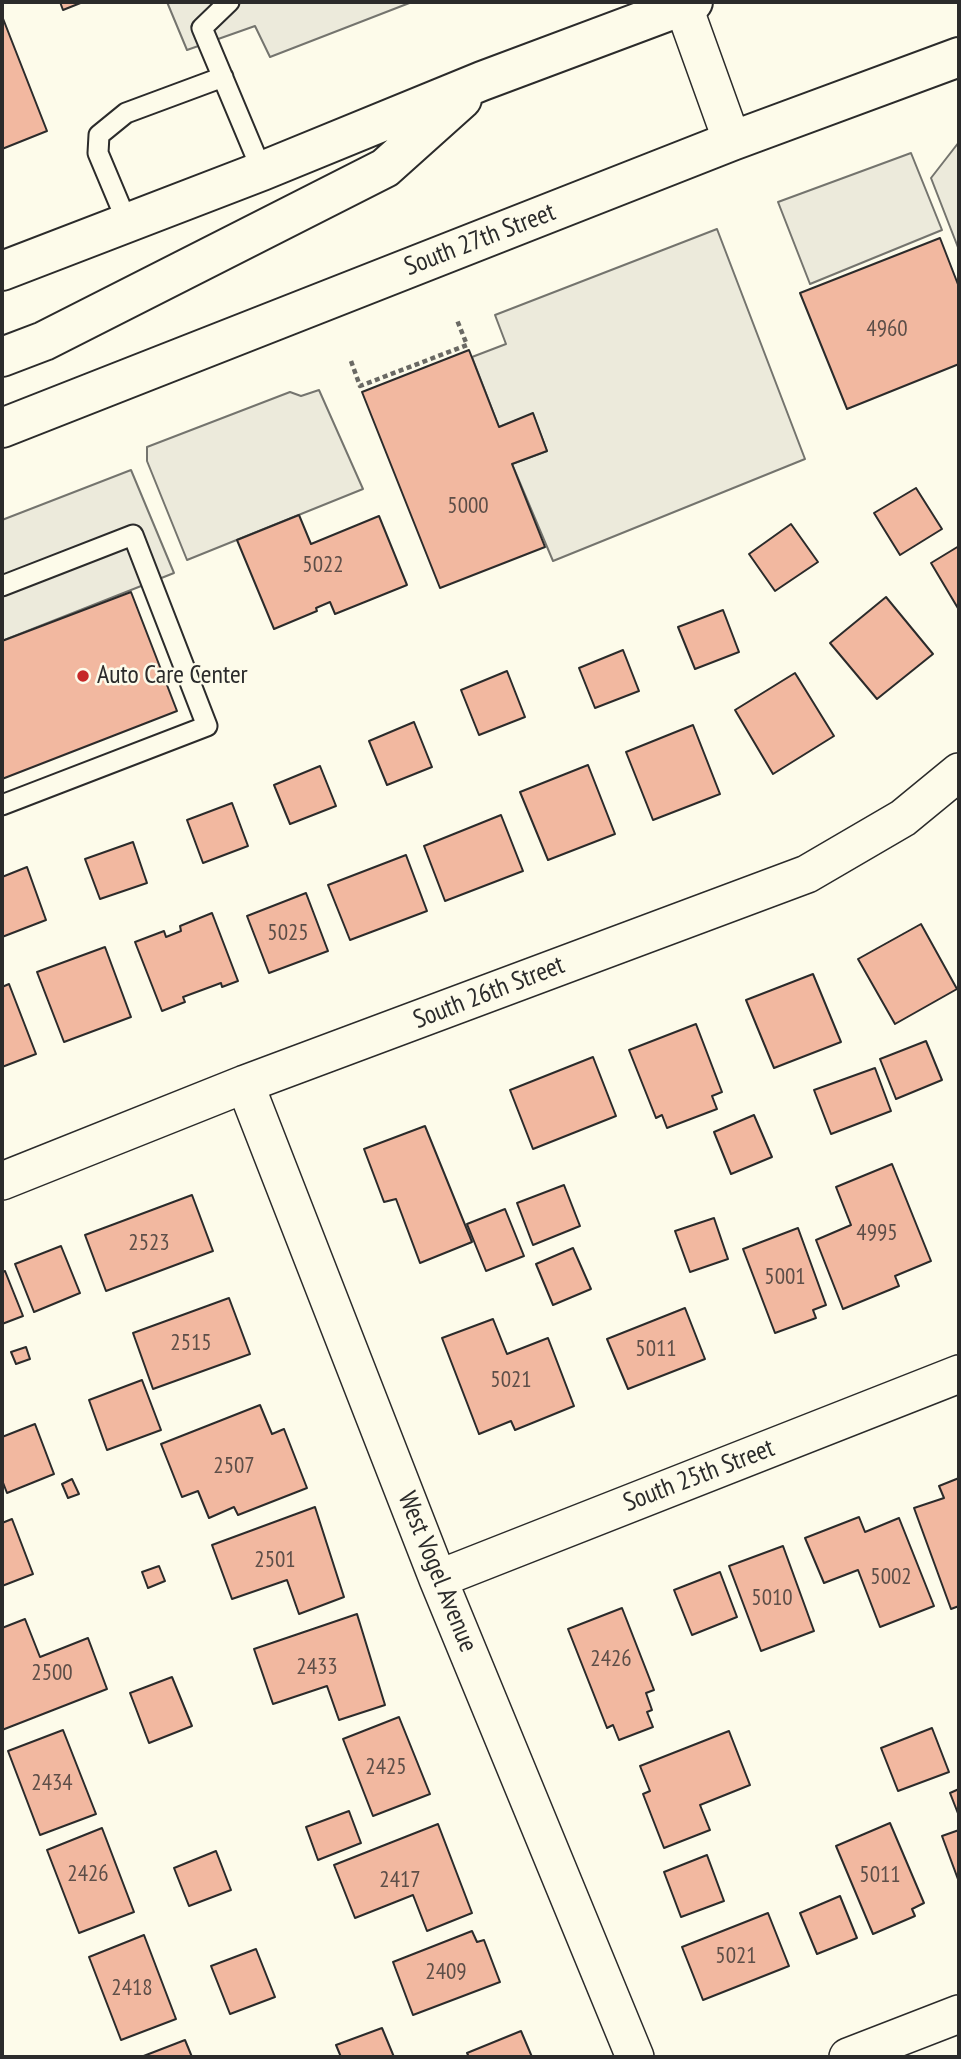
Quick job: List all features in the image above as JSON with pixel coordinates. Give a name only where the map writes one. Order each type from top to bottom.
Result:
[{"type":"main road","points":[[2,271],[262,172],[482,81],[686,3]]},
{"type":"main road","name":"South 27th Street","points":[[2,428],[732,141],[959,57]]},
{"type":"main road","points":[[2,357],[44,341],[385,169],[482,81]]},
{"type":"street","points":[[686,3],[732,141]]},
{"type":"street","name":"South 26th Street","points":[[2,1181],[245,1084],[807,874],[903,818],[959,772]]},
{"type":"street","name":"West Vogel Avenue","points":[[245,1084],[438,1579],[635,2057]]},
{"type":"street","name":"South 25th Street","points":[[438,1579],[959,1374]]},
{"type":"street","points":[[848,2057],[959,2014]]},
{"type":"lane","points":[[229,2],[202,28],[262,172]]},
{"type":"lane","points":[[127,222],[98,153],[99,135],[126,113],[223,77]]},
{"type":"lane","points":[[2,586],[133,535],[207,726],[2,805]]},
{"type":"path","points":[[351,361],[360,386],[467,345],[457,320]]},
{"type":"shaded area","points":[[167,2],[412,2],[270,57],[255,26],[187,50]]},
{"type":"shaded area","points":[[959,142],[959,250],[931,178]]},
{"type":"shaded area","points":[[911,153],[942,230],[810,284],[778,202]]},
{"type":"shaded area","points":[[717,229],[805,459],[553,561],[512,464],[547,451],[533,414],[499,427],[472,357],[506,344],[495,315]]},
{"type":"shaded area","points":[[319,390],[363,489],[187,560],[147,461],[147,447],[290,392],[301,396]]},
{"type":"shaded area","points":[[131,470],[174,573],[2,641],[2,520]]},
{"type":"building","points":[[60,2],[83,2],[63,10]]},
{"type":"building","points":[[2,16],[47,131],[2,149]]},
{"type":"building","points":[[940,238],[959,287],[959,364],[847,409],[800,293]]},
{"type":"building","points":[[469,350],[499,427],[533,413],[547,451],[512,464],[545,547],[440,588],[362,392]]},
{"type":"building","points":[[916,488],[942,529],[900,555],[874,513]]},
{"type":"building","points":[[299,515],[311,544],[379,516],[407,585],[335,614],[330,602],[316,608],[317,611],[274,629],[237,540]]},
{"type":"building","points":[[791,524],[818,562],[775,591],[749,554]]},
{"type":"building","points":[[959,546],[959,610],[931,563]]},
{"type":"building","name":"Auto Care Center","points":[[131,592],[177,711],[2,779],[2,641]]},
{"type":"building","points":[[886,597],[933,654],[877,699],[830,643]]},
{"type":"building","points":[[723,610],[739,652],[695,669],[678,627]]},
{"type":"building","points":[[623,650],[639,691],[595,708],[579,668]]},
{"type":"building","points":[[507,671],[525,717],[479,735],[461,690]]},
{"type":"building","points":[[795,673],[834,736],[773,774],[735,710]]},
{"type":"building","points":[[414,722],[432,767],[387,785],[369,741]]},
{"type":"building","points":[[693,725],[720,794],[653,820],[626,752]]},
{"type":"building","points":[[588,765],[615,834],[548,860],[520,792]]},
{"type":"building","points":[[320,766],[336,806],[290,824],[274,785]]},
{"type":"building","points":[[232,803],[248,846],[203,863],[187,820]]},
{"type":"building","points":[[501,815],[523,871],[445,901],[424,846]]},
{"type":"building","points":[[133,842],[147,883],[100,899],[85,859]]},
{"type":"building","points":[[406,855],[427,911],[350,940],[328,885]]},
{"type":"building","points":[[27,867],[46,920],[2,937],[2,877]]},
{"type":"building","points":[[306,893],[328,951],[269,973],[247,916]]},
{"type":"building","points":[[212,913],[238,981],[222,987],[221,983],[183,997],[185,1002],[162,1011],[135,942],[164,931],[166,937],[181,931],[180,926]]},
{"type":"building","points":[[921,924],[957,989],[895,1024],[858,959]]},
{"type":"building","points":[[105,947],[131,1017],[64,1042],[37,972]]},
{"type":"building","points":[[813,974],[841,1042],[774,1068],[746,1000]]},
{"type":"building","points":[[9,984],[36,1054],[2,1067],[2,987]]},
{"type":"building","points":[[696,1024],[722,1092],[712,1096],[717,1109],[667,1128],[662,1115],[656,1118],[629,1050]]},
{"type":"building","points":[[926,1041],[942,1080],[896,1099],[880,1059]]},
{"type":"building","points":[[593,1057],[616,1116],[533,1149],[510,1090]]},
{"type":"building","points":[[875,1068],[891,1111],[831,1134],[814,1090]]},
{"type":"building","points":[[754,1115],[772,1157],[731,1174],[714,1132]]},
{"type":"building","points":[[425,1126],[472,1242],[420,1263],[396,1199],[384,1202],[364,1149]]},
{"type":"building","points":[[892,1164],[931,1261],[895,1276],[899,1286],[843,1309],[816,1240],[851,1225],[836,1187]]},
{"type":"building","points":[[564,1185],[580,1226],[533,1245],[517,1203]]},
{"type":"building","points":[[192,1195],[213,1251],[106,1291],[85,1235]]},
{"type":"building","points":[[505,1209],[524,1256],[486,1271],[467,1224]]},
{"type":"building","points":[[714,1218],[728,1259],[690,1272],[675,1231]]},
{"type":"building","points":[[798,1228],[826,1305],[813,1310],[816,1318],[775,1333],[743,1249]]},
{"type":"building","points":[[61,1246],[80,1293],[34,1312],[15,1264]]},
{"type":"building","points":[[573,1248],[591,1289],[553,1305],[536,1264]]},
{"type":"building","points":[[5,1271],[23,1316],[2,1324],[2,1272]]},
{"type":"building","points":[[229,1298],[250,1354],[153,1389],[133,1333]]},
{"type":"building","points":[[685,1308],[705,1359],[628,1389],[607,1339]]},
{"type":"building","points":[[493,1319],[507,1354],[548,1338],[574,1406],[515,1430],[511,1421],[479,1434],[442,1338]]},
{"type":"building","points":[[26,1347],[30,1359],[16,1364],[11,1352]]},
{"type":"building","points":[[142,1380],[161,1430],[107,1450],[89,1400]]},
{"type":"building","points":[[260,1405],[272,1434],[284,1429],[307,1488],[238,1515],[234,1507],[209,1518],[198,1491],[182,1497],[161,1444]]},
{"type":"building","points":[[35,1424],[54,1474],[7,1493],[2,1480],[2,1437]]},
{"type":"building","points":[[959,1478],[959,1606],[951,1609],[914,1508],[944,1498],[939,1486]]},
{"type":"building","points":[[72,1479],[79,1494],[68,1498],[62,1484]]},
{"type":"building","points":[[315,1507],[344,1597],[299,1614],[287,1580],[232,1599],[212,1545]]},
{"type":"building","points":[[859,1517],[865,1532],[899,1518],[934,1606],[880,1627],[858,1570],[824,1583],[805,1538]]},
{"type":"building","points":[[12,1519],[33,1574],[2,1586],[2,1523]]},
{"type":"building","points":[[783,1546],[814,1631],[761,1651],[729,1566]]},
{"type":"building","points":[[159,1566],[165,1581],[148,1588],[142,1572]]},
{"type":"building","points":[[720,1572],[737,1617],[692,1635],[674,1590]]},
{"type":"building","points":[[622,1608],[654,1690],[646,1693],[652,1710],[647,1712],[653,1727],[619,1740],[613,1725],[607,1728],[568,1629]]},
{"type":"building","points":[[357,1614],[385,1705],[339,1720],[327,1686],[273,1704],[254,1649]]},
{"type":"building","points":[[25,1619],[40,1657],[88,1638],[107,1689],[2,1730],[2,1628]]},
{"type":"building","points":[[172,1677],[192,1726],[149,1743],[130,1693]]},
{"type":"building","points":[[399,1717],[430,1794],[373,1816],[343,1739]]},
{"type":"building","points":[[932,1728],[949,1772],[898,1791],[881,1748]]},
{"type":"building","points":[[63,1730],[96,1814],[40,1835],[8,1751]]},
{"type":"building","points":[[729,1731],[750,1785],[700,1805],[710,1830],[664,1848],[643,1794],[650,1791],[640,1766]]},
{"type":"building","points":[[959,1789],[959,1816],[950,1793]]},
{"type":"building","points":[[349,1811],[361,1843],[318,1860],[306,1827]]},
{"type":"building","points":[[890,1823],[924,1903],[912,1909],[915,1916],[873,1934],[836,1846]]},
{"type":"building","points":[[438,1824],[472,1913],[427,1931],[413,1895],[355,1918],[334,1865]]},
{"type":"building","points":[[102,1828],[134,1912],[79,1933],[47,1850]]},
{"type":"building","points":[[959,1830],[959,1882],[942,1836]]},
{"type":"building","points":[[216,1851],[231,1890],[189,1906],[174,1868]]},
{"type":"building","points":[[707,1855],[724,1901],[681,1917],[664,1872]]},
{"type":"building","points":[[840,1896],[857,1938],[817,1954],[800,1913]]},
{"type":"building","points":[[768,1913],[789,1966],[703,2000],[682,1947]]},
{"type":"building","points":[[472,1931],[477,1942],[484,1940],[500,1982],[413,2015],[393,1962]]},
{"type":"building","points":[[144,1935],[176,2019],[121,2040],[89,1957]]},
{"type":"building","points":[[256,1949],[275,1997],[230,2014],[211,1966]]},
{"type":"building","points":[[382,2028],[394,2057],[341,2057],[336,2045]]},
{"type":"building","points":[[521,2031],[532,2057],[469,2057],[467,2053]]},
{"type":"building","points":[[185,2040],[192,2057],[141,2057]]},
{"type":"place","name":"Auto Care Center","points":[[83,676]]}]
